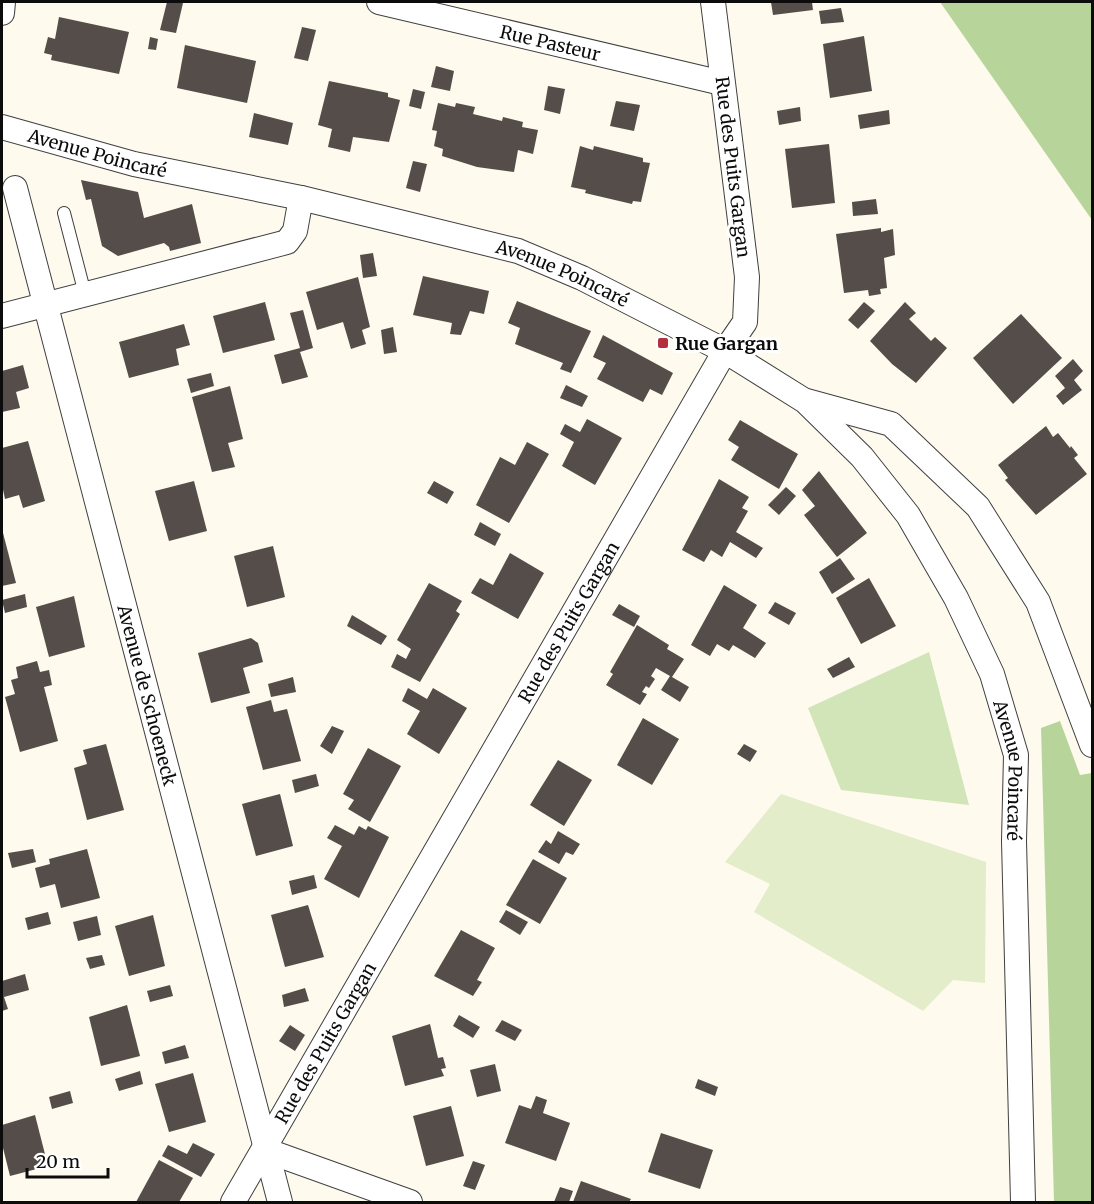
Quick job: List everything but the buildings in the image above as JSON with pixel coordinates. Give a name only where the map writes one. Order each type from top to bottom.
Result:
[{"type":"street","points":[[2,13],[3,2]]},
{"type":"street","name":"Rue Pasteur","points":[[380,2],[722,82]]},
{"type":"street","name":"Rue des Puits Gargan","points":[[233,1203],[725,351],[746,322],[747,277],[713,2]]},
{"type":"street","name":"Avenue Poincaré","points":[[2,127],[134,164],[301,198],[518,251],[582,278],[725,351],[805,401],[862,457],[908,515],[956,598],[992,674],[1016,755],[1014,841],[1023,1203]]},
{"type":"street","name":"Avenue de Schoeneck","points":[[15,188],[280,1203]]},
{"type":"street","points":[[2,316],[287,242],[295,231],[301,198]]},
{"type":"street","name":"Avenue Poincaré","points":[[805,401],[891,424],[978,507],[1038,602],[1092,745]]},
{"type":"street","points":[[265,1150],[410,1203]]},
{"type":"lane","points":[[64,213],[85,294]]},
{"type":"green space","points":[[940,2],[1092,2],[1092,220]]},
{"type":"green space","points":[[929,652],[969,805],[841,790],[808,708]]},
{"type":"green space","points":[[1060,721],[1080,775],[1092,773],[1092,1202],[1054,1202],[1041,728]]},
{"type":"green space","points":[[781,794],[986,862],[985,983],[953,980],[923,1011],[754,912],[770,884],[725,862]]},
{"type":"place","name":"Rue Gargan","points":[[663,343]]}]
